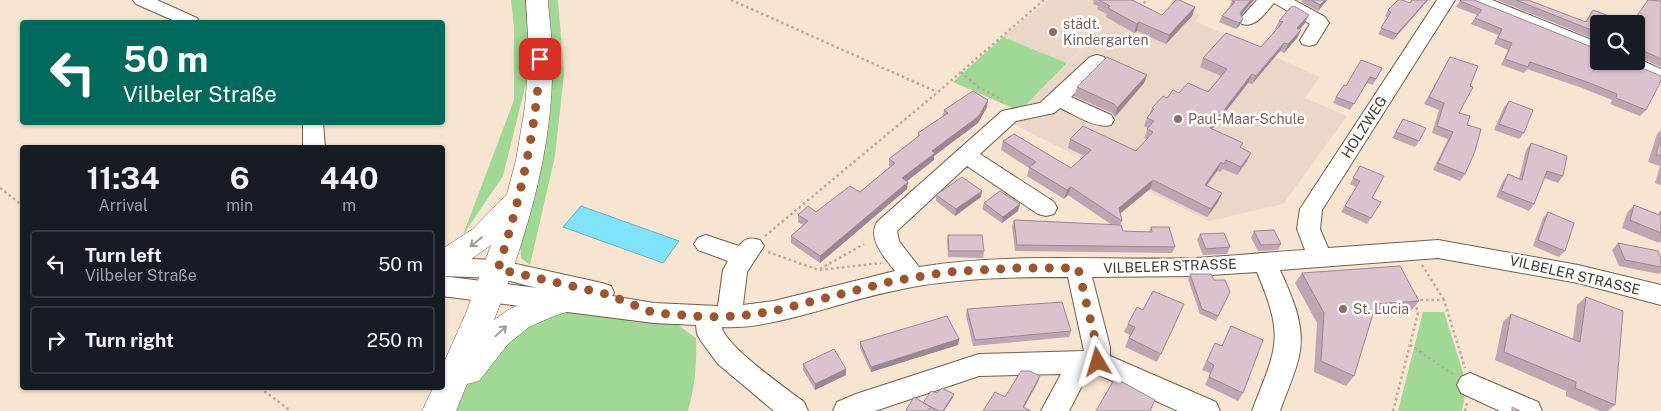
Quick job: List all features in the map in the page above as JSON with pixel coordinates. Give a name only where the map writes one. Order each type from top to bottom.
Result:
[{"type":"main road","points":[[440,411],[494,280],[521,193],[533,134],[538,93],[540,36],[537,0]]},
{"type":"main road","points":[[445,260],[475,244],[500,221],[521,193]]},
{"type":"main road","points":[[440,411],[484,349],[502,329],[519,317],[541,307],[562,301]]},
{"type":"street","points":[[142,0],[187,20]]},
{"type":"street","points":[[1248,20],[1267,0]]},
{"type":"street","points":[[1281,0],[1320,21],[1309,40]]},
{"type":"street","name":"HOLZWEG","points":[[1322,258],[1311,240],[1307,222],[1311,209],[1446,0]]},
{"type":"street","points":[[1476,0],[1590,46]]},
{"type":"street","points":[[908,269],[888,244],[886,228],[965,154],[1010,116],[1047,108],[1097,61]]},
{"type":"street","points":[[1645,69],[1661,76]]},
{"type":"street","points":[[1058,99],[1104,120]]},
{"type":"street","points":[[313,125],[314,145]]},
{"type":"street","points":[[965,154],[1046,208]]},
{"type":"street","points":[[706,244],[748,252],[735,270],[719,317],[710,334],[726,356],[794,411]]},
{"type":"street","name":"VILBELER STRASSE","points":[[494,280],[562,301],[654,313],[719,317],[774,311],[908,269],[1159,269],[1422,251],[1440,255],[1458,253],[1504,260],[1578,274],[1661,295]]},
{"type":"street","points":[[1265,262],[1285,311],[1289,339],[1288,351],[1266,411]]},
{"type":"street","points":[[445,267],[494,280]]},
{"type":"street","points":[[1078,268],[1097,347],[1098,362]]},
{"type":"street","points":[[445,286],[494,280]]},
{"type":"street","name":"VILBELER STRASSE","points":[[494,280],[606,294],[654,313]]},
{"type":"street","points":[[1055,411],[1076,372],[1098,362]]},
{"type":"street","points":[[848,411],[866,402],[979,365],[1098,362],[1206,411]]},
{"type":"street","points":[[1467,398],[1528,411]]},
{"type":"path","points":[[731,0],[938,92]]},
{"type":"path","points":[[748,252],[1044,0]]},
{"type":"path","points":[[1132,10],[1148,0]]},
{"type":"path","points":[[961,72],[978,87],[999,98],[1010,116]]},
{"type":"path","points":[[0,188],[20,203]]},
{"type":"path","points":[[819,270],[864,244]]},
{"type":"path","points":[[748,252],[819,270],[850,268],[908,269]]},
{"type":"path","points":[[1428,275],[1444,300],[1467,398]]},
{"type":"path","points":[[1392,411],[1418,313],[1415,300],[1410,292]]},
{"type":"path","points":[[1415,300],[1444,300]]},
{"type":"path","points":[[1410,345],[1467,398]]},
{"type":"path","points":[[263,390],[291,411]]},
{"type":"shaded area","name":"Paul-Maar-Schule","points":[[1048,0],[1125,0],[1155,27],[1177,5],[1201,15],[1195,21],[1320,77],[1305,98],[1347,116],[1283,204],[1209,221],[1009,122],[1103,28],[1067,63],[1003,37]]},
{"type":"green space","points":[[511,0],[529,0],[530,67],[503,176],[463,235],[514,100],[514,28]]},
{"type":"green space","points":[[542,0],[558,0],[564,74],[555,156],[530,265],[521,258],[520,239]]},
{"type":"green space","points":[[1003,37],[1067,63],[1020,111],[953,82]]},
{"type":"green space","points":[[557,307],[654,318],[678,325],[696,338],[695,375],[688,411],[453,411],[476,370],[512,325]]},
{"type":"green space","points":[[1423,312],[1444,312],[1467,385],[1462,411],[1398,411]]},
{"type":"water","points":[[581,206],[679,241],[663,263],[563,227]]},
{"type":"building","points":[[1099,0],[1132,0],[1162,15],[1176,0],[1195,7],[1169,35],[1139,22],[1137,24],[1108,8],[1110,6]]},
{"type":"building","points":[[1232,0],[1251,0],[1240,13],[1243,19],[1239,23],[1222,16],[1235,2]]},
{"type":"building","points":[[1311,0],[1325,0],[1320,5]]},
{"type":"building","points":[[1398,0],[1410,3],[1412,0],[1427,0],[1397,34],[1381,28],[1391,12],[1388,10]]},
{"type":"building","points":[[1474,0],[1590,46],[1590,70],[1645,69],[1661,76],[1661,81],[1646,110],[1616,98],[1617,94],[1587,82],[1530,62],[1528,67],[1505,59],[1512,43],[1498,38],[1502,29],[1475,18],[1482,10],[1460,1]]},
{"type":"building","points":[[1516,0],[1528,0],[1586,22],[1590,15],[1590,29]]},
{"type":"building","points":[[1648,0],[1661,1],[1661,59],[1645,51],[1645,15],[1637,15]]},
{"type":"building","points":[[1294,6],[1309,15],[1297,28],[1301,30],[1288,44],[1284,43],[1256,76],[1252,74],[1210,128],[1243,143],[1240,147],[1251,153],[1241,167],[1226,160],[1224,164],[1221,162],[1205,185],[1222,193],[1211,209],[1153,180],[1119,208],[1122,221],[1071,187],[1067,190],[1029,167],[1036,162],[1003,141],[1014,134],[1071,168],[1091,150],[1070,139],[1083,126],[1136,151],[1153,132],[1147,129],[1154,121],[1147,118],[1154,109],[1152,108],[1163,96],[1167,98],[1173,90],[1179,93],[1188,83],[1208,92],[1227,69],[1203,58],[1226,33],[1261,47],[1283,22],[1279,21]]},
{"type":"building","points":[[1593,10],[1607,15],[1590,15]]},
{"type":"building","points":[[1107,57],[1147,75],[1117,108],[1114,104],[1077,87]]},
{"type":"building","points":[[1450,57],[1478,66],[1470,86],[1473,87],[1459,113],[1470,116],[1467,125],[1481,129],[1475,151],[1465,174],[1438,163],[1453,132],[1437,126],[1444,103],[1429,97]]},
{"type":"building","points":[[1361,60],[1382,68],[1376,79],[1370,77],[1354,104],[1336,97],[1344,85],[1346,86]]},
{"type":"building","points":[[973,91],[988,100],[979,116],[932,151],[935,153],[902,178],[908,182],[820,256],[791,236],[808,221],[798,215],[808,206],[816,212],[850,186],[860,192],[895,163],[889,159],[920,135],[918,133],[948,113],[944,110]]},
{"type":"building","points":[[1509,101],[1533,110],[1524,133],[1499,124]]},
{"type":"building","points":[[1403,119],[1426,128],[1419,141],[1396,132]]},
{"type":"building","points":[[1661,137],[1661,156],[1656,154]]},
{"type":"building","points":[[1531,143],[1567,156],[1563,176],[1547,171],[1534,204],[1501,191],[1508,174],[1522,180]]},
{"type":"building","points":[[1360,166],[1384,176],[1372,198],[1381,202],[1371,218],[1345,206],[1360,181],[1353,178]]},
{"type":"building","points":[[962,177],[982,191],[956,209],[936,195]]},
{"type":"building","points":[[1000,191],[1020,204],[1003,217],[984,203]]},
{"type":"building","points":[[1634,205],[1659,215],[1661,211],[1661,233],[1630,220]]},
{"type":"building","points":[[1548,212],[1574,223],[1565,251],[1538,240]]},
{"type":"building","points":[[1014,220],[1121,225],[1123,231],[1152,232],[1151,227],[1169,227],[1175,247],[1017,245]]},
{"type":"building","points":[[1274,230],[1281,244],[1261,245],[1254,231]]},
{"type":"building","points":[[1224,233],[1230,247],[1206,249],[1200,234]]},
{"type":"building","points":[[948,235],[982,235],[984,251],[949,251]]},
{"type":"building","points":[[1618,243],[1658,251],[1661,258],[1661,267],[1625,260]]},
{"type":"building","points":[[1400,266],[1419,301],[1376,304],[1354,376],[1321,361],[1324,313],[1302,273]]},
{"type":"building","points":[[1190,274],[1211,274],[1214,280],[1225,280],[1230,292],[1218,316],[1202,309]]},
{"type":"building","points":[[1153,291],[1184,304],[1161,354],[1129,338],[1135,327],[1128,324],[1137,307],[1143,310]]},
{"type":"building","points":[[1586,297],[1623,311],[1615,405],[1575,388],[1576,382],[1504,352],[1511,314],[1580,342]]},
{"type":"building","points":[[1062,302],[1071,331],[975,340],[967,309]]},
{"type":"building","points":[[947,316],[959,339],[871,367],[860,342]]},
{"type":"building","points":[[1231,326],[1263,340],[1243,393],[1209,377],[1214,365],[1207,361],[1215,343],[1222,346]]},
{"type":"building","points":[[834,349],[846,369],[815,384],[803,364]]},
{"type":"building","points":[[1021,371],[1030,371],[1040,376],[1023,407],[1031,411],[983,411],[995,392],[1005,397]]},
{"type":"building","points":[[1115,378],[1155,400],[1150,411],[1096,411]]},
{"type":"building","points":[[942,388],[954,394],[943,411],[923,403],[931,391],[937,393]]},
{"type":"building","points":[[914,397],[931,407],[928,411],[906,410]]},
{"type":"building","points":[[1512,407],[1520,411],[1512,411]]},
{"type":"place","name":"städt. Kindergarten","points":[[1053,32]]},
{"type":"place","name":"Paul-Maar-Schule","points":[[1178,119]]},
{"type":"place","name":"St. Lucia","points":[[1343,309]]},
{"type":"route","points":[[540,59],[536,113],[528,162],[521,193],[498,269],[606,294],[654,313],[729,317],[774,311],[893,281],[947,272],[1016,268],[1078,268],[1097,347],[1098,362]]}]
